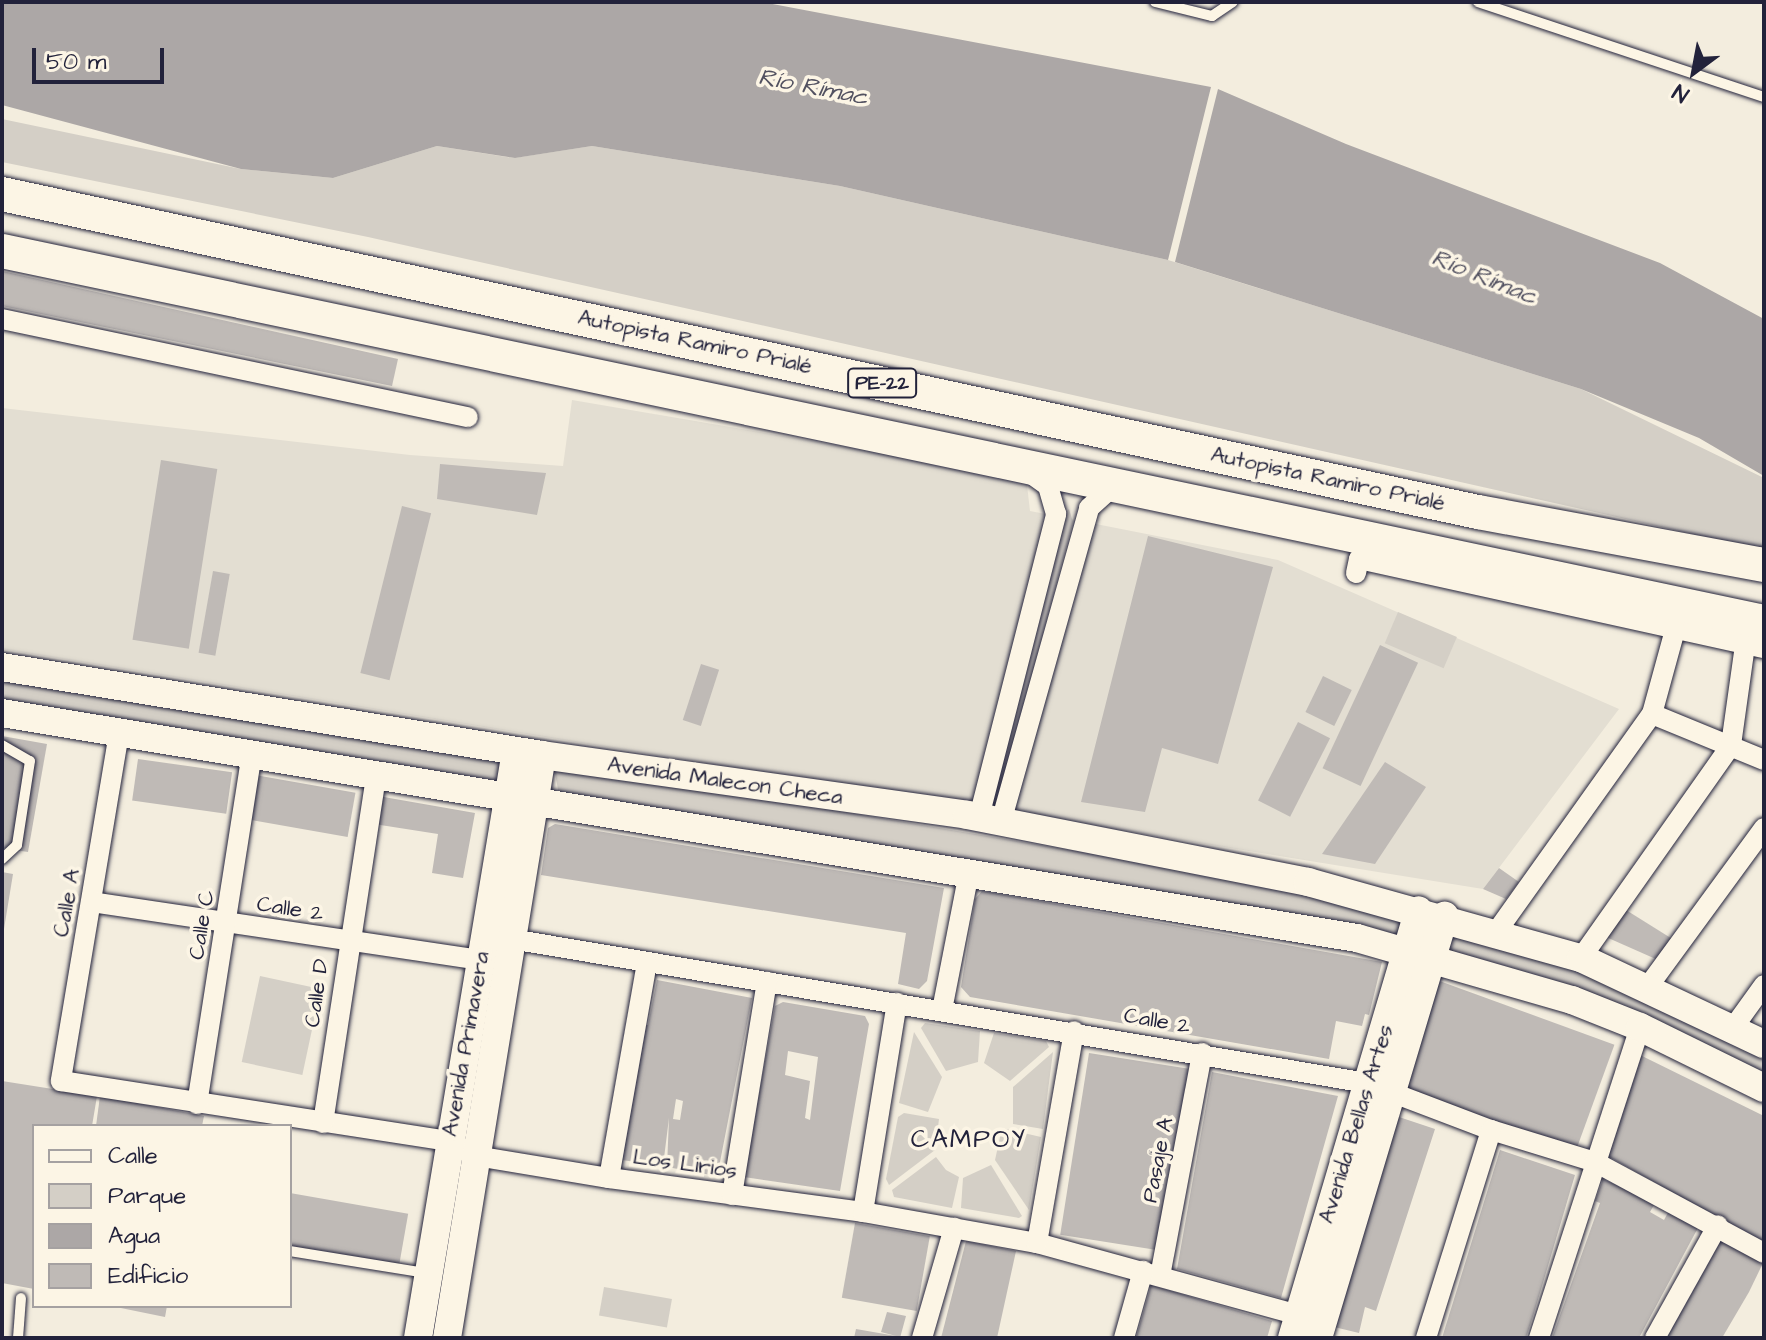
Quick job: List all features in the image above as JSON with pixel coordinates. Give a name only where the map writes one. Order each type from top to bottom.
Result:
[{"type":"highway","name":"Autopista Ramiro Prialé","points":[[2,194],[1478,512],[1764,565]]},
{"type":"highway","name":"PE-22","points":[[2,251],[1118,483],[1758,638]]},
{"type":"main road","name":"Avenida Malecon Checa","points":[[2,667],[529,753],[990,819],[1432,913],[1581,958],[1764,1044]]},
{"type":"main road","points":[[2,713],[969,872],[1422,953],[1640,1027],[1764,1088]]},
{"type":"main road","name":"Avenida Primavera","points":[[447,1338],[511,939],[522,798],[529,753]]},
{"type":"main road","name":"Avenida Primavera","points":[[418,1338],[480,960],[522,798]]},
{"type":"main road","name":"Avenida Bellas Artes","points":[[1312,1333],[1378,1089],[1432,913]]},
{"type":"street","points":[[2,319],[468,417]]},
{"type":"street","points":[[990,819],[1056,514],[1048,486],[1012,463]]},
{"type":"street","points":[[990,819],[1089,508],[1118,483]]},
{"type":"street","points":[[1356,573],[1359,559],[1675,630],[1758,638],[1731,745],[1581,958]]},
{"type":"street","points":[[1497,931],[1652,714],[1675,630]]},
{"type":"street","points":[[1652,714],[1764,760]]},
{"type":"street","name":"Calle A","points":[[61,1081],[119,733]]},
{"type":"street","name":"Calle C","points":[[197,1104],[252,754]]},
{"type":"street","name":"Calle D","points":[[323,1123],[348,943],[376,776]]},
{"type":"street","points":[[1647,988],[1764,828]]},
{"type":"street","points":[[942,1010],[969,872]]},
{"type":"street","name":"Calle 2","points":[[92,902],[348,943],[480,960]]},
{"type":"street","name":"Calle 2","points":[[511,939],[1202,1053],[1378,1089],[1491,1130],[1595,1162],[1718,1225],[1764,1253]]},
{"type":"street","points":[[609,1178],[647,963]]},
{"type":"street","points":[[732,1195],[767,982]]},
{"type":"street","points":[[1733,1028],[1764,985]]},
{"type":"street","points":[[863,1212],[897,1003]]},
{"type":"street","points":[[1539,1338],[1640,1027]]},
{"type":"street","points":[[1037,1243],[1074,1031]]},
{"type":"street","name":"Pasaje A","points":[[1124,1338],[1152,1274],[1202,1053]]},
{"type":"street","name":"Los Lirios","points":[[61,1081],[449,1141],[476,1156],[609,1178],[863,1212],[1037,1243],[1152,1274],[1312,1333]]},
{"type":"street","points":[[1426,1338],[1491,1130]]},
{"type":"street","points":[[1655,1338],[1718,1225]]},
{"type":"street","points":[[922,1338],[954,1228]]},
{"type":"lane","points":[[1155,2],[1212,16],[1233,2]]},
{"type":"lane","points":[[1478,2],[1764,97]]},
{"type":"lane","points":[[2,745],[30,761],[17,845],[2,859]]},
{"type":"lane","points":[[292,1251],[428,1274]]},
{"type":"lane","points":[[18,1338],[21,1298]]},
{"type":"shaded area","points":[[572,400],[1005,474],[1027,485],[1030,511],[1278,560],[1619,709],[1483,889],[2,649],[2,408],[410,455],[563,466]]},
{"type":"green space","points":[[2,119],[241,169],[333,178],[437,146],[514,158],[592,146],[840,186],[1168,260],[1581,389],[1764,478],[1764,550],[368,237],[2,162]]},
{"type":"green space","points":[[1069,509],[1073,522],[999,798],[995,791],[1062,516]]},
{"type":"green space","points":[[1398,612],[1457,637],[1444,668],[1385,643]]},
{"type":"green space","points":[[2,674],[501,761],[498,781],[490,786],[2,706]]},
{"type":"green space","points":[[566,765],[1307,890],[1402,912],[1399,940],[559,795],[555,773]]},
{"type":"green space","points":[[1447,931],[1509,942],[1764,1053],[1764,1081],[1449,951]]},
{"type":"green space","points":[[260,976],[321,989],[302,1075],[242,1062]]},
{"type":"green space","points":[[925,1023],[980,1031],[978,1062],[946,1071],[921,1028]]},
{"type":"green space","points":[[914,1032],[942,1077],[928,1112],[899,1103]]},
{"type":"green space","points":[[994,1033],[1046,1041],[1049,1047],[1010,1081],[984,1063]]},
{"type":"green space","points":[[1053,1052],[1043,1129],[1013,1124],[1013,1087]]},
{"type":"green space","points":[[904,1113],[939,1119],[935,1150],[889,1185],[886,1179],[898,1117]]},
{"type":"green space","points":[[1002,1128],[1041,1137],[1029,1210],[995,1160]]},
{"type":"green space","points":[[936,1157],[946,1170],[959,1177],[952,1208],[894,1197],[892,1190]]},
{"type":"green space","points":[[991,1165],[1022,1216],[1019,1218],[961,1208],[963,1178]]},
{"type":"green space","points":[[604,1287],[672,1299],[667,1328],[599,1316]]},
{"type":"water","name":"Río Rímac","points":[[2,2],[762,2],[1211,87],[1168,260],[840,186],[592,146],[515,158],[437,146],[333,178],[241,169],[2,105]]},
{"type":"water","name":"Río Rímac","points":[[1218,89],[1346,144],[1660,263],[1764,319],[1764,476],[1699,438],[1581,389],[1175,262]]},
{"type":"building","points":[[2,271],[398,359],[392,386],[2,306]]},
{"type":"building","points":[[161,460],[217,469],[189,649],[133,640]]},
{"type":"building","points":[[440,464],[546,473],[537,515],[437,499]]},
{"type":"building","points":[[402,506],[431,513],[389,680],[360,673]]},
{"type":"building","points":[[1148,536],[1273,567],[1218,764],[1162,748],[1145,812],[1081,802]]},
{"type":"building","points":[[213,571],[230,574],[215,656],[199,653]]},
{"type":"building","points":[[1380,645],[1418,663],[1361,786],[1323,768]]},
{"type":"building","points":[[701,664],[719,670],[701,726],[683,720]]},
{"type":"building","points":[[1323,676],[1352,690],[1334,726],[1305,712]]},
{"type":"building","points":[[1298,722],[1330,738],[1290,817],[1258,800]]},
{"type":"building","points":[[2,736],[47,744],[28,852],[2,848]]},
{"type":"building","points":[[138,759],[232,772],[226,814],[132,801]]},
{"type":"building","points":[[1385,762],[1426,787],[1375,864],[1322,854]]},
{"type":"building","points":[[255,775],[355,793],[348,837],[247,819]]},
{"type":"building","points":[[378,796],[475,813],[463,878],[432,873],[438,834],[374,824]]},
{"type":"building","points":[[555,824],[944,888],[927,981],[919,989],[898,984],[906,933],[541,875],[548,828]]},
{"type":"building","points":[[1499,868],[1519,882],[1506,899],[1483,889]]},
{"type":"building","points":[[2,872],[13,874],[4,929],[2,929]]},
{"type":"building","points":[[982,891],[1382,962],[1369,1015],[1365,1014],[1362,1026],[1336,1021],[1329,1059],[970,997],[961,987],[975,899]]},
{"type":"building","points":[[1626,910],[1674,940],[1658,960],[1606,937]]},
{"type":"building","points":[[1434,979],[1614,1045],[1575,1154],[1394,1088]]},
{"type":"building","points":[[657,980],[752,998],[719,1167],[711,1175],[667,1167],[669,1118],[663,1166],[622,1160],[641,1025],[648,1025]],"holes":[[[676,1099],[683,1101],[680,1120],[673,1119]]]},
{"type":"building","points":[[783,1002],[865,1016],[869,1024],[840,1191],[744,1177],[775,1006]],"holes":[[[788,1051],[818,1057],[810,1120],[805,1118],[810,1081],[785,1075]]]},
{"type":"building","points":[[1089,1053],[1189,1069],[1160,1251],[1060,1235]]},
{"type":"building","points":[[1640,1055],[1764,1116],[1764,1244],[1606,1155]]},
{"type":"building","points":[[1212,1072],[1338,1096],[1281,1298],[1177,1269]]},
{"type":"building","points":[[2,1081],[97,1096],[92,1124],[32,1124],[32,1289],[2,1283]]},
{"type":"building","points":[[100,1096],[204,1116],[202,1124],[96,1124]]},
{"type":"building","points":[[1396,1116],[1435,1129],[1376,1311],[1365,1307],[1359,1333],[1330,1326]]},
{"type":"building","points":[[1500,1150],[1575,1175],[1534,1313],[1526,1338],[1442,1338]]},
{"type":"building","points":[[1603,1179],[1655,1203],[1650,1212],[1664,1220],[1670,1209],[1699,1226],[1639,1338],[1552,1338],[1600,1203],[1595,1201]]},
{"type":"building","points":[[292,1193],[408,1214],[399,1268],[292,1249]]},
{"type":"building","points":[[855,1223],[930,1236],[917,1311],[842,1298]]},
{"type":"building","points":[[1720,1236],[1763,1263],[1749,1292],[1722,1338],[1662,1338]]},
{"type":"building","points":[[966,1241],[1016,1251],[997,1338],[941,1338]]},
{"type":"building","points":[[1151,1285],[1272,1321],[1267,1338],[1136,1338]]},
{"type":"building","points":[[121,1308],[167,1308],[165,1317]]},
{"type":"building","points":[[887,1312],[906,1316],[900,1338],[854,1338],[856,1329],[896,1336],[881,1332]]},
{"type":"district","name":"CAMPOY","points":[[969,1140]]}]
